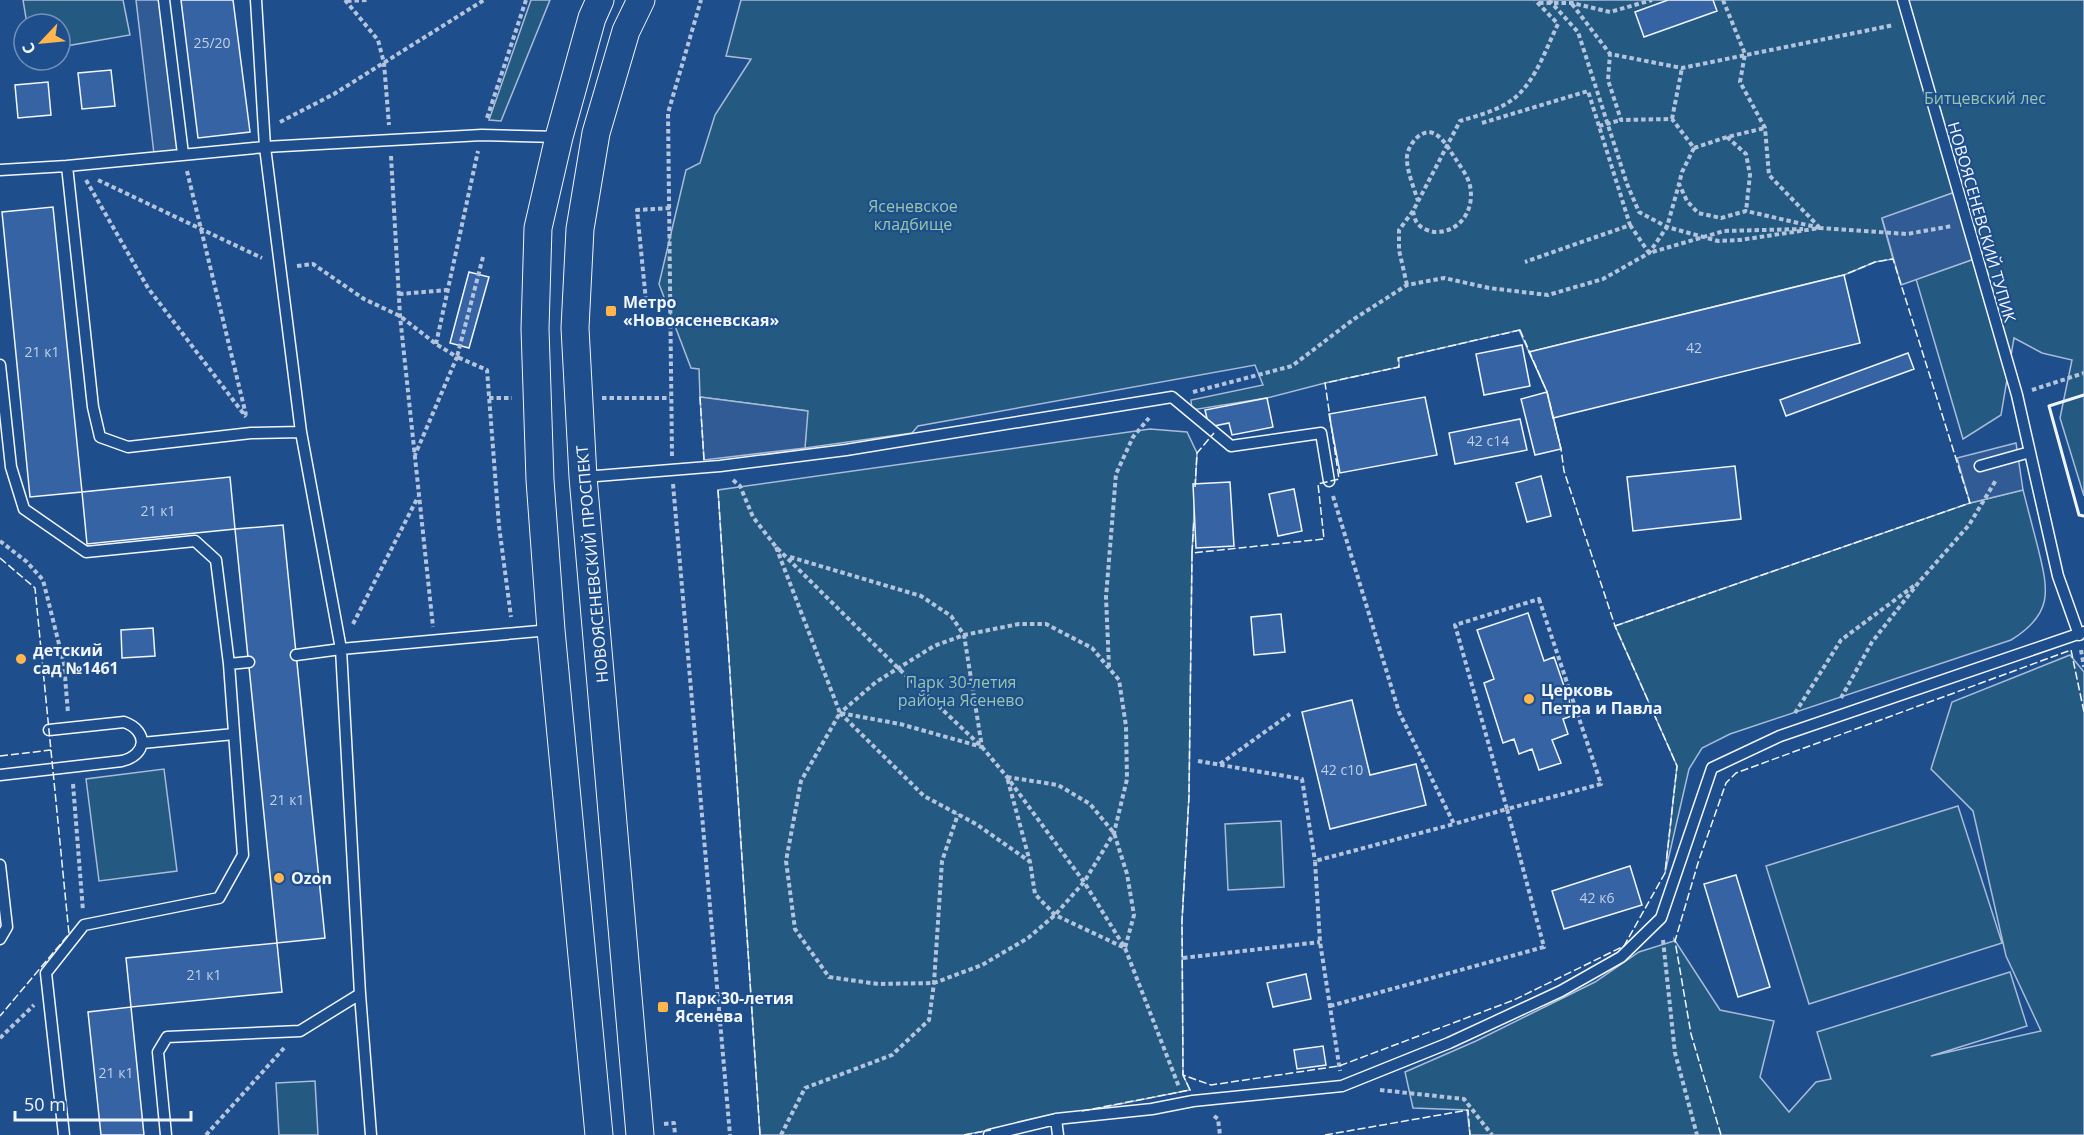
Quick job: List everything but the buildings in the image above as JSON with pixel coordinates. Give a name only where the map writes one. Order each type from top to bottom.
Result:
[{"type":"street","points":[[599,1135],[551,630],[540,480],[535,329],[538,228],[559,137],[592,18],[600,0]]},
{"type":"street","name":"НОВОЯСЕНЕВСКИЙ ПРОСПЕКТ","points":[[641,0],[626,31],[596,133],[580,229],[575,328],[583,477],[650,1130]]},
{"type":"lane","points":[[164,0],[183,154]]},
{"type":"lane","points":[[256,0],[265,147],[301,432],[340,649],[360,994],[371,1135]]},
{"type":"lane","name":"НОВОЯСЕНЕВСКИЙ ТУПИК","points":[[1902,0],[2017,395],[2058,576],[2081,633]]},
{"type":"lane","points":[[0,170],[67,166],[265,147],[482,135],[559,137]]},
{"type":"lane","points":[[67,166],[93,407],[100,436],[128,447],[251,433],[301,432]]},
{"type":"lane","points":[[0,365],[11,467],[24,509],[86,552],[195,540],[216,560],[229,664],[243,855],[219,898],[84,925],[46,973],[64,1135]]},
{"type":"lane","points":[[583,477],[672,471],[846,450],[1172,397],[1231,446],[1321,433],[1329,481]]},
{"type":"lane","points":[[1980,466],[2030,452]]},
{"type":"lane","points":[[296,655],[551,630]]},
{"type":"lane","points":[[988,1135],[1056,1119],[1152,1109],[1193,1101],[1342,1086],[1449,1043],[1561,991],[1621,957],[1661,918],[1712,768],[1780,736],[2081,633]]},
{"type":"lane","points":[[229,664],[249,662]]},
{"type":"lane","points":[[0,775],[131,759],[139,752],[141,743],[140,733],[133,726],[124,723],[49,730]]},
{"type":"lane","points":[[141,743],[234,734]]},
{"type":"lane","points":[[0,865],[7,927],[0,939]]},
{"type":"lane","points":[[166,1135],[158,1052],[167,1037],[300,1030],[360,994]]},
{"type":"lane","points":[[1056,1119],[1058,1135]]},
{"type":"path","points":[[346,1],[367,0]]},
{"type":"path","points":[[264,130],[334,94],[484,0]]},
{"type":"path","points":[[436,344],[482,135],[526,0]]},
{"type":"path","points":[[701,0],[668,113],[670,398],[672,471],[730,1135]]},
{"type":"path","points":[[1537,2],[1572,3],[1610,12],[1652,0]]},
{"type":"path","points":[[1723,0],[1745,54],[1740,82],[1765,129],[1768,175],[1820,228]]},
{"type":"path","points":[[346,1],[378,40],[384,63],[400,316],[434,640]]},
{"type":"path","points":[[1407,285],[1399,250],[1399,230],[1413,211],[1460,121],[1503,105],[1520,94],[1533,75],[1558,24],[1537,2]]},
{"type":"path","points":[[1551,2],[1578,32],[1627,184],[1639,212],[1667,227],[1718,241],[1820,228]]},
{"type":"path","points":[[1572,3],[1610,54],[1608,80],[1621,120]]},
{"type":"path","points":[[1610,54],[1682,68],[1909,22]]},
{"type":"path","points":[[1682,68],[1672,118],[1694,148]]},
{"type":"path","points":[[1482,123],[1588,91],[1629,225],[1649,253]]},
{"type":"path","points":[[1503,105],[1507,116]]},
{"type":"path","points":[[1599,126],[1621,120],[1672,118]]},
{"type":"path","points":[[1649,253],[1667,227],[1682,172],[1694,148],[1727,136],[1765,129]]},
{"type":"path","points":[[1413,211],[1417,224],[1429,231],[1442,232],[1455,228],[1463,221],[1470,202],[1470,185],[1461,166],[1438,135],[1430,132],[1419,136],[1411,143],[1406,159],[1418,201]]},
{"type":"path","points":[[1727,136],[1746,154],[1750,176],[1746,211]]},
{"type":"path","points":[[183,154],[251,433]]},
{"type":"path","points":[[247,418],[148,288],[82,173],[280,267],[313,264],[364,299],[400,316],[457,357],[487,370],[499,526],[513,633]]},
{"type":"path","points":[[1678,184],[1687,201],[1698,213],[1721,218],[1746,211],[1820,228]]},
{"type":"path","points":[[646,301],[637,210],[670,208]]},
{"type":"path","points":[[1108,668],[1106,597],[1116,474],[1133,436],[1151,415],[1172,397],[1292,366],[1354,319],[1407,285],[1444,278],[1489,288],[1548,295],[1604,279],[1649,253],[1724,231],[1820,228],[1907,234],[1967,224]]},
{"type":"path","points":[[1525,262],[1629,225]]},
{"type":"path","points":[[414,456],[457,357],[483,257]]},
{"type":"path","points":[[399,294],[448,290]]},
{"type":"path","points":[[2017,395],[2084,373]]},
{"type":"path","points":[[489,398],[513,398]]},
{"type":"path","points":[[597,398],[670,398]]},
{"type":"path","points":[[1830,720],[1872,642],[1919,582],[1969,525],[2010,458]]},
{"type":"path","points":[[720,466],[740,486],[753,517],[777,547],[897,667],[982,747],[1007,777],[1084,882],[1125,948],[1181,1092]]},
{"type":"path","points":[[1329,481],[1399,712],[1454,824]]},
{"type":"path","points":[[340,649],[418,497]]},
{"type":"path","points":[[777,547],[840,713],[924,796],[975,824],[1030,862]]},
{"type":"path","points":[[788,556],[921,596],[951,616],[964,634],[982,747]]},
{"type":"path","points":[[1780,736],[1841,640],[1893,599],[1919,582]]},
{"type":"path","points":[[1315,861],[1454,824],[1507,809],[1600,784],[1539,599],[1455,625],[1507,809],[1544,947],[1330,1006]]},
{"type":"path","points":[[1020,624],[1046,624],[1092,648],[1108,668],[1119,681],[1126,726],[1127,778],[1114,833],[1084,882],[1055,915],[1028,938],[982,965],[934,983],[878,984],[829,977],[795,928],[786,861],[801,781],[840,713],[876,681],[934,646],[964,634],[1020,624]]},
{"type":"path","points":[[840,713],[900,724],[982,747]]},
{"type":"path","points":[[1219,765],[1290,714]]},
{"type":"path","points":[[1198,761],[1302,779],[1315,861],[1320,942],[1342,1086],[1464,1099],[1492,1135]]},
{"type":"path","points":[[1007,777],[1058,785],[1090,804],[1114,833],[1127,874],[1134,915],[1125,948]]},
{"type":"path","points":[[1007,777],[1030,862],[1035,894],[1055,915],[1125,948]]},
{"type":"path","points":[[781,1135],[805,1088],[892,1055],[929,1020],[934,983],[942,861],[958,814]]},
{"type":"path","points":[[1661,918],[1675,1053],[1697,1135]]},
{"type":"path","points":[[1183,958],[1320,942]]},
{"type":"path","points":[[0,1038],[48,990]]},
{"type":"path","points":[[206,1135],[300,1030]]},
{"type":"path","points":[[1218,1119],[1220,1135]]},
{"type":"path","points":[[650,1130],[674,1123],[675,1135]]},
{"type":"green space","points":[[23,0],[123,0],[130,35],[72,45],[72,12],[25,12]]},
{"type":"green space","points":[[531,0],[550,0],[501,121],[489,120]]},
{"type":"green space","points":[[741,0],[2084,0],[2084,496],[2060,418],[2072,360],[2042,353],[2014,338],[2001,415],[1963,439],[1916,279],[1977,258],[1958,191],[1882,219],[1893,259],[1875,262],[1844,275],[1529,352],[1519,330],[1399,358],[1399,367],[1267,398],[1192,410],[1191,400],[1263,385],[1255,365],[918,426],[912,433],[805,448],[807,411],[700,397],[699,369],[691,368],[659,284],[686,170],[700,163],[715,115],[751,59],[726,56]]},
{"type":"green space","name":"Парк 30-летия района Ясенево","points":[[1150,429],[1187,432],[1197,453],[1192,553],[1189,796],[1182,921],[1183,1075],[1190,1090],[964,1135],[760,1135],[718,490]]},
{"type":"green space","points":[[2023,490],[2044,577],[2044,601],[2034,621],[2011,640],[1730,734],[1702,748],[1689,769],[1665,873],[1677,766],[1615,626],[1970,503]]},
{"type":"green space","points":[[2070,655],[2084,672],[2084,1135],[1470,1135],[1467,1110],[1413,1108],[1405,1072],[1476,1041],[1595,982],[1639,952],[1674,941],[1674,939],[1720,1010],[1774,1021],[1760,1077],[1789,1112],[1816,1082],[1831,1079],[1817,1032],[2010,972],[2027,1026],[1931,1056],[2041,1031],[2006,956],[1973,811],[1931,769],[1952,702]]},
{"type":"green space","points":[[164,769],[177,871],[99,881],[86,779]]},
{"type":"green space","points":[[1958,806],[2002,943],[1809,1004],[1766,866]]},
{"type":"green space","points":[[1281,821],[1284,887],[1228,890],[1225,824]]},
{"type":"green space","points":[[315,1081],[318,1135],[279,1135],[276,1083]]},
{"type":"shaded area","points":[[136,0],[162,0],[180,151],[154,154]]},
{"type":"shaded area","points":[[1958,191],[1977,258],[1901,285],[1882,218]]},
{"type":"shaded area","points":[[700,397],[808,411],[805,448],[704,460]]},
{"type":"shaded area","points":[[2016,443],[2023,490],[1970,503],[1957,458]]},
{"type":"fence","points":[[1615,626],[1970,503],[1893,259],[1875,262],[1844,275]]},
{"type":"fence","points":[[1520,330],[1547,392],[1564,471],[1615,626],[1677,766],[1665,873],[1624,946],[1514,1000],[1339,1066],[1211,1085],[1183,1075],[1182,921],[1189,796],[1192,553],[1324,539],[1318,484],[1339,479],[1325,383],[1399,367],[1398,358],[1520,330]]},
{"type":"fence","points":[[700,397],[704,460]]},
{"type":"fence","points":[[1195,487],[1197,453],[1214,433]]},
{"type":"fence","points":[[718,490],[760,1135]]},
{"type":"fence","points":[[1192,553],[1194,520]]},
{"type":"fence","points":[[0,558],[35,588],[69,934],[0,1016]]},
{"type":"fence","points":[[1721,1135],[1691,1034],[1675,941],[1698,863],[1726,783],[1736,773],[2071,650],[2084,712]]},
{"type":"fence","points":[[0,756],[51,750]]},
{"type":"fence","points":[[1082,1111],[1190,1090],[1183,1075]]},
{"type":"fence","points":[[1325,1135],[1468,1110],[1470,1135]]},
{"type":"fence","points":[[964,1135],[991,1130]]},
{"type":"wall","points":[[2084,395],[2049,406],[2079,515],[2084,516]]},
{"type":"place","name":"Метро «Новоясеневская»","points":[[611,311]]},
{"type":"place","name":"детский сад №1461","points":[[21,659]]},
{"type":"place","name":"Церковь Петра и Павла","points":[[1529,699]]},
{"type":"place","name":"Ozon","points":[[279,878]]},
{"type":"place","name":"Парк 30-летия Ясенева","points":[[663,1007]]},
{"type":"park label","name":"Битцевский лес","points":[[1985,98]]},
{"type":"park label","name":"Ясеневское кладбище","points":[[913,215]]}]
